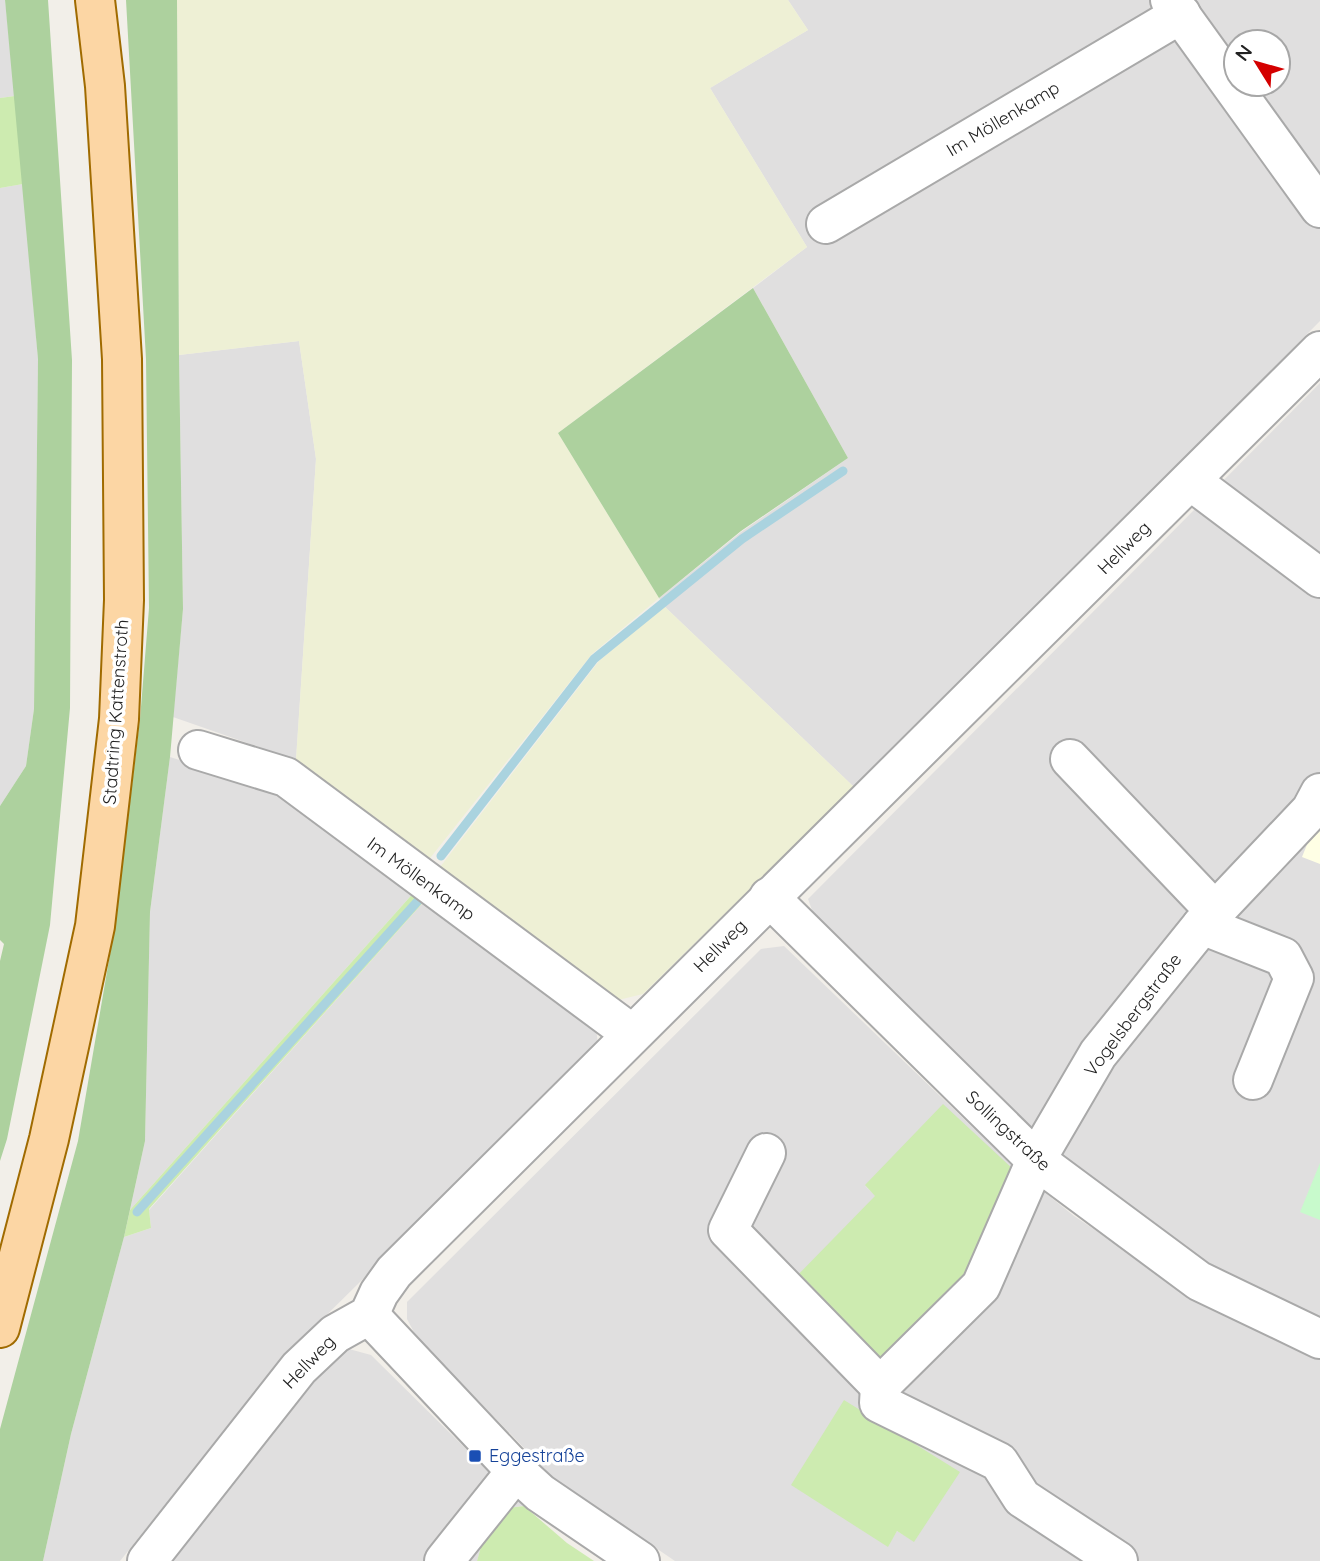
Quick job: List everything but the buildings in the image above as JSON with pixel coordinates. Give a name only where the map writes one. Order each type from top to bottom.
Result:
[{"type":"main road","name":"Stadtring Kattenstroth","points":[[0,1328],[49,1139],[95,926],[119,719],[124,600],[122,359],[105,86],[94,0]]},
{"type":"main road","name":"Stadtring Kattenstroth","points":[[105,86],[108,0]]},
{"type":"street","points":[[1175,7],[1320,208]]},
{"type":"street","name":"Im Möllenkamp","points":[[826,224],[1175,7]]},
{"type":"street","name":"Hellweg","points":[[147,1561],[299,1367],[335,1334],[369,1315],[379,1293],[394,1272],[1320,351]]},
{"type":"street","points":[[1191,481],[1320,578]]},
{"type":"street","name":"Im Möllenkamp","points":[[198,750],[286,778],[632,1034]]},
{"type":"street","points":[[1070,759],[1209,918],[1283,957],[1294,978],[1253,1080]]},
{"type":"street","name":"Vogelsbergstraße","points":[[880,1386],[981,1286],[1036,1160],[1098,1054],[1209,918],[1311,810],[1320,793]]},
{"type":"street","name":"Sollingstraße","points":[[769,897],[1036,1160],[1199,1281],[1320,1339]]},
{"type":"street","points":[[766,1153],[728,1230],[880,1386],[879,1403],[999,1462],[1022,1498],[1118,1561]]},
{"type":"street","points":[[369,1315],[540,1493],[640,1561]]},
{"type":"street","points":[[444,1561],[516,1471]]},
{"type":"shaded area","points":[[0,0],[5,0],[15,96],[0,98]]},
{"type":"shaded area","points":[[177,0],[788,0],[808,30],[710,88],[807,247],[558,433],[659,598],[592,654],[427,862],[309,774],[296,760],[316,459],[299,341],[179,355]]},
{"type":"shaded area","points":[[788,0],[1320,0],[1320,321],[974,670],[854,787],[664,606],[659,598],[741,532],[848,458],[753,288],[807,247],[710,88],[808,30]]},
{"type":"shaded area","points":[[23,184],[38,359],[34,709],[26,766],[0,806],[0,188]]},
{"type":"shaded area","points":[[299,341],[316,459],[296,760],[173,717],[183,609],[179,355]]},
{"type":"shaded area","points":[[1320,383],[1320,1319],[1210,1267],[1042,1145],[816,921],[808,899]]},
{"type":"shaded area","points":[[664,606],[854,787],[643,994],[614,1001],[437,871],[599,661]]},
{"type":"shaded area","points":[[170,757],[296,797],[417,889],[130,1210],[145,1141],[150,912]]},
{"type":"shaded area","points":[[1320,812],[1320,864],[1302,857]]},
{"type":"shaded area","points":[[428,897],[596,1025],[598,1047],[284,1357],[120,1561],[43,1561],[71,1434],[124,1237],[151,1228],[149,1210]]},
{"type":"shaded area","points":[[784,946],[1017,1170],[1074,1216],[1190,1293],[1320,1358],[1320,1561],[675,1561],[553,1478],[416,1336],[407,1319],[407,1302],[761,949]],"holes":[[[865,1186],[977,1262],[792,1282],[876,1196]],[[844,1400],[914,1541],[897,1531],[887,1546]]]},
{"type":"shaded area","points":[[349,1349],[371,1355],[524,1506],[507,1508],[483,1540],[477,1561],[165,1561],[311,1376]]},
{"type":"green space","points":[[5,0],[48,0],[72,360],[70,708],[50,925],[7,1139],[0,1161],[0,961],[4,944],[0,940],[0,806],[26,766],[34,709],[38,359]]},
{"type":"green space","points":[[126,0],[177,0],[183,609],[170,757],[150,912],[145,1141],[124,1237],[71,1434],[43,1561],[0,1561],[0,1429],[78,1141],[115,925],[140,719],[149,608],[146,359]]},
{"type":"green space","points":[[15,96],[23,184],[0,188],[0,98]]},
{"type":"green space","points":[[753,288],[848,458],[741,531],[659,598],[558,433]]},
{"type":"green space","points":[[417,889],[428,897],[149,1209],[151,1228],[124,1237],[130,1210]]},
{"type":"green space","points":[[943,1104],[1014,1170],[977,1262],[875,1365],[791,1282],[875,1196],[865,1185]]},
{"type":"green space","points":[[1320,1163],[1320,1220],[1300,1212]]},
{"type":"green space","points":[[844,1400],[960,1472],[914,1542],[897,1531],[888,1547],[791,1485]]},
{"type":"green space","points":[[524,1506],[567,1543],[594,1561],[477,1561],[483,1540],[507,1508]]},
{"type":"waterway","points":[[441,856],[594,659],[742,539],[843,471]]},
{"type":"waterway","points":[[137,1212],[425,893]]},
{"type":"place","name":"Eggestraße","points":[[475,1456]]}]
